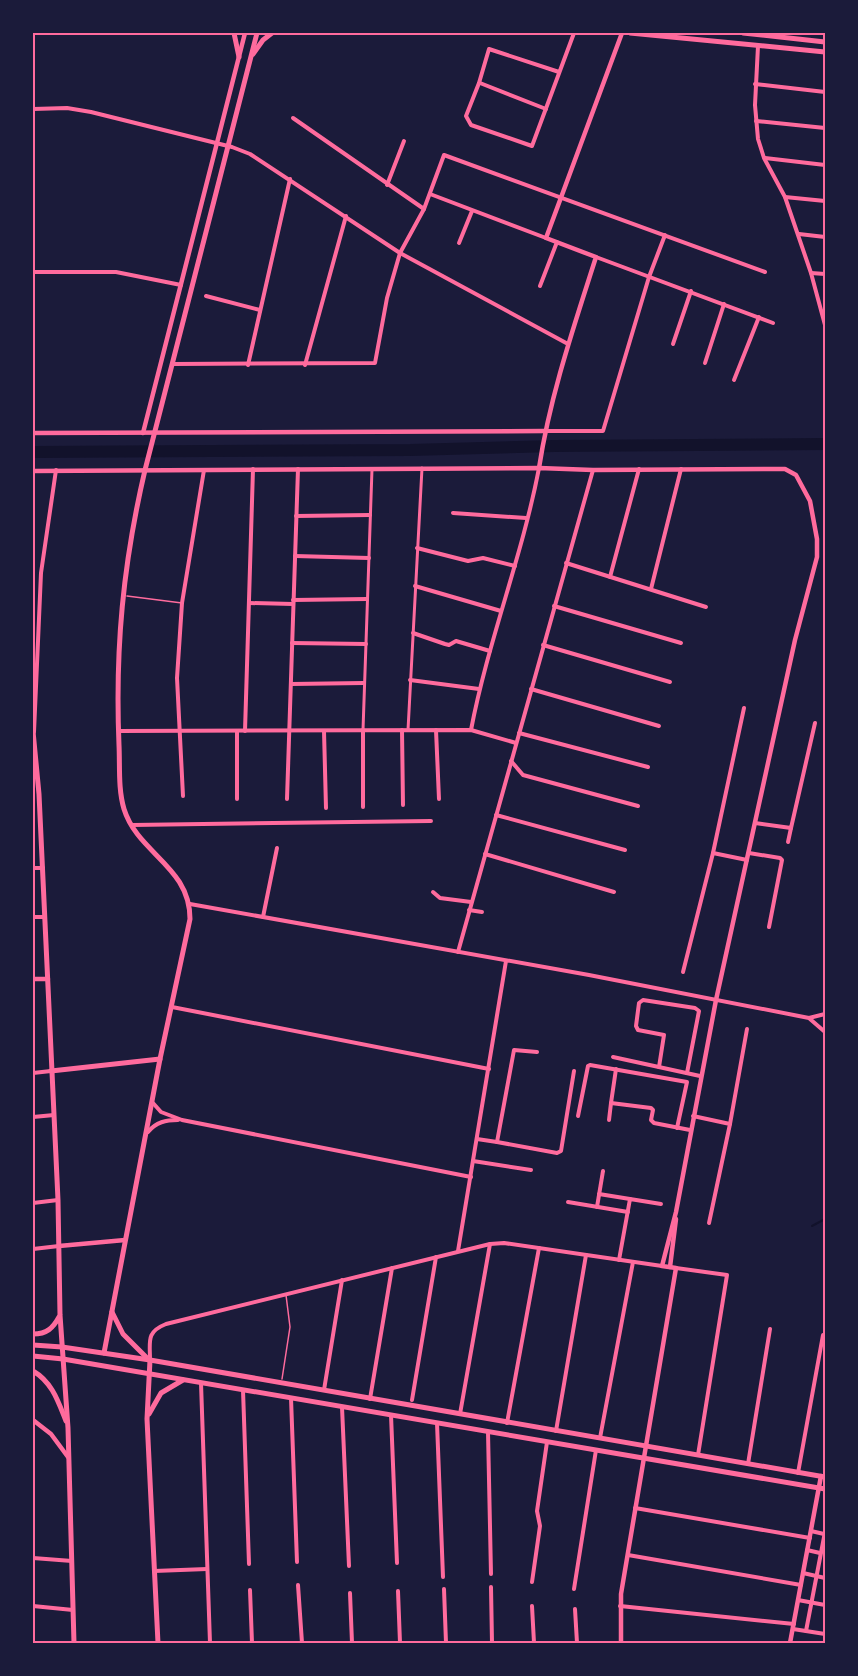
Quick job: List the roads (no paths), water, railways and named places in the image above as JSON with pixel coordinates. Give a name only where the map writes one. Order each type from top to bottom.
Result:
[{"type":"main road","points":[[234,33],[239,57]]},
{"type":"main road","points":[[104,1353],[160,1059],[190,919],[190,904],[183,887],[176,876],[139,836],[124,808],[118,731],[118,649],[122,596],[131,537],[146,468],[257,33]]},
{"type":"main road","points":[[251,58],[263,40],[272,33]]},
{"type":"main road","points":[[630,33],[825,52]]},
{"type":"main road","points":[[743,33],[825,42]]},
{"type":"main road","points":[[33,731],[43,868],[58,1200],[60,1315],[68,1428],[74,1643]]},
{"type":"main road","points":[[51,1071],[160,1059]]},
{"type":"main road","points":[[112,1312],[123,1334],[150,1360]]},
{"type":"main road","points":[[33,1334],[49,1330],[55,1325],[60,1315]]},
{"type":"main road","points":[[33,1345],[150,1360],[823,1477]]},
{"type":"main road","points":[[33,1356],[149,1373],[822,1488]]},
{"type":"main road","points":[[150,1360],[147,1419],[158,1643]]},
{"type":"main road","points":[[33,1371],[46,1380],[52,1389],[68,1428]]},
{"type":"main road","points":[[147,1419],[154,1402],[161,1393],[184,1380]]},
{"type":"street","points":[[143,433],[245,33]]},
{"type":"street","points":[[559,72],[489,49],[466,116],[471,125],[532,146],[574,33]]},
{"type":"street","points":[[546,238],[622,33]]},
{"type":"street","points":[[758,45],[755,84],[758,139],[764,158],[785,197],[823,309],[825,325]]},
{"type":"street","points":[[479,83],[546,109]]},
{"type":"street","points":[[755,84],[825,92]]},
{"type":"street","points":[[33,109],[78,110],[217,143],[250,154],[400,253],[568,344]]},
{"type":"street","points":[[293,118],[424,209]]},
{"type":"street","points":[[756,121],[825,128]]},
{"type":"street","points":[[387,185],[405,141]]},
{"type":"street","points":[[173,364],[375,363],[387,298],[400,253],[424,209],[444,155],[765,272]]},
{"type":"street","points":[[764,158],[825,165]]},
{"type":"street","points":[[248,365],[290,179]]},
{"type":"street","points":[[430,194],[773,323]]},
{"type":"street","points":[[785,197],[825,201]]},
{"type":"street","points":[[459,243],[472,210]]},
{"type":"street","points":[[305,365],[346,216]]},
{"type":"street","points":[[798,234],[825,237]]},
{"type":"street","points":[[33,434],[603,431],[649,277],[665,235]]},
{"type":"street","points":[[540,286],[557,242]]},
{"type":"street","points":[[471,730],[479,689],[515,566],[539,465],[544,431],[568,344],[596,257]]},
{"type":"street","points":[[33,272],[116,272],[182,286]]},
{"type":"street","points":[[811,273],[825,274]]},
{"type":"street","points":[[673,344],[691,291]]},
{"type":"street","points":[[206,296],[260,310]]},
{"type":"street","points":[[705,363],[724,304]]},
{"type":"street","points":[[734,380],[759,317]]},
{"type":"street","points":[[33,471],[146,468],[372,469],[539,465],[593,470],[785,469],[796,475],[810,501],[815,523],[818,549],[814,573],[795,640],[716,1000],[676,1212],[662,1266]]},
{"type":"street","points":[[408,730],[422,468]]},
{"type":"street","points":[[651,589],[681,468]]},
{"type":"street","points":[[245,731],[253,469]]},
{"type":"street","points":[[287,799],[298,469]]},
{"type":"street","points":[[363,807],[364,683],[372,469]]},
{"type":"street","points":[[610,577],[639,469]]},
{"type":"street","points":[[33,731],[41,573],[56,470]]},
{"type":"street","points":[[183,796],[177,678],[182,603],[204,470]]},
{"type":"street","points":[[458,952],[593,470]]},
{"type":"street","points":[[453,513],[526,518]]},
{"type":"street","points":[[296,516],[370,514]]},
{"type":"street","points":[[417,548],[468,561],[483,558],[515,566]]},
{"type":"street","points":[[295,556],[369,558]]},
{"type":"street","points":[[566,563],[706,606]]},
{"type":"street","points":[[416,586],[501,611]]},
{"type":"street","points":[[249,603],[367,599]]},
{"type":"street","points":[[554,606],[681,643]]},
{"type":"street","points":[[413,633],[449,645],[456,641],[490,651]]},
{"type":"street","points":[[292,643],[366,644]]},
{"type":"street","points":[[543,645],[670,682]]},
{"type":"street","points":[[410,681],[479,689]]},
{"type":"street","points":[[291,684],[364,683]]},
{"type":"street","points":[[531,689],[659,726]]},
{"type":"street","points":[[683,972],[713,853],[744,708]]},
{"type":"street","points":[[788,842],[815,723]]},
{"type":"street","points":[[402,730],[403,806]]},
{"type":"street","points":[[436,730],[439,799]]},
{"type":"street","points":[[118,731],[471,730],[516,743]]},
{"type":"street","points":[[237,731],[237,800]]},
{"type":"street","points":[[324,731],[326,807]]},
{"type":"street","points":[[519,733],[648,767]]},
{"type":"street","points":[[511,760],[515,768],[523,775],[638,806]]},
{"type":"street","points":[[496,815],[625,850]]},
{"type":"street","points":[[33,816],[40,816]]},
{"type":"street","points":[[132,825],[431,821]]},
{"type":"street","points":[[755,823],[791,828]]},
{"type":"street","points":[[264,917],[278,848]]},
{"type":"street","points":[[749,852],[782,860],[769,927]]},
{"type":"street","points":[[713,853],[747,860]]},
{"type":"street","points":[[485,854],[614,892]]},
{"type":"street","points":[[33,868],[43,868]]},
{"type":"street","points":[[433,892],[440,898],[471,902]]},
{"type":"street","points":[[190,904],[809,1018],[825,1014]]},
{"type":"street","points":[[469,910],[482,912]]},
{"type":"street","points":[[33,917],[44,917]]},
{"type":"street","points":[[458,1251],[506,961]]},
{"type":"street","points":[[33,979],[48,979]]},
{"type":"street","points":[[659,1067],[665,1036],[638,1030],[636,1026],[639,1003],[643,1000],[695,1008],[699,1011],[687,1073]]},
{"type":"street","points":[[171,1007],[489,1069]]},
{"type":"street","points":[[809,1018],[825,1032]]},
{"type":"street","points":[[709,1223],[747,1029]]},
{"type":"street","points":[[497,1142],[513,1052],[516,1048],[537,1052]]},
{"type":"street","points":[[613,1057],[700,1076]]},
{"type":"street","points":[[578,1116],[588,1066],[616,1069],[687,1082],[677,1128]]},
{"type":"street","points":[[609,1120],[616,1069]]},
{"type":"street","points":[[33,1073],[51,1071]]},
{"type":"street","points":[[477,1139],[561,1151],[574,1071]]},
{"type":"street","points":[[152,1102],[161,1112],[182,1120],[471,1177]]},
{"type":"street","points":[[611,1103],[651,1108],[653,1110],[652,1121],[690,1130]]},
{"type":"street","points":[[33,1117],[54,1115]]},
{"type":"street","points":[[693,1116],[730,1124]]},
{"type":"street","points":[[145,1135],[157,1123],[182,1120]]},
{"type":"street","points":[[474,1161],[531,1170]]},
{"type":"street","points":[[597,1207],[603,1171]]},
{"type":"street","points":[[599,1194],[661,1204]]},
{"type":"street","points":[[619,1260],[630,1199]]},
{"type":"street","points":[[33,1203],[58,1200]]},
{"type":"street","points":[[568,1202],[628,1212]]},
{"type":"street","points":[[621,1643],[620,1606],[673,1268],[676,1212]]},
{"type":"street","points":[[33,1249],[125,1240]]},
{"type":"street","points":[[150,1360],[151,1334],[160,1326],[490,1244],[504,1243],[727,1275],[698,1456]]},
{"type":"street","points":[[459,1415],[490,1244]]},
{"type":"street","points":[[507,1423],[539,1248]]},
{"type":"street","points":[[556,1431],[586,1255]]},
{"type":"street","points":[[412,1400],[436,1257]]},
{"type":"street","points":[[600,1439],[633,1262]]},
{"type":"street","points":[[370,1399],[392,1268]]},
{"type":"street","points":[[324,1391],[342,1280]]},
{"type":"street","points":[[748,1464],[770,1329]]},
{"type":"street","points":[[798,1473],[823,1335]]},
{"type":"street","points":[[201,1383],[210,1643]]},
{"type":"street","points":[[243,1390],[249,1564]]},
{"type":"street","points":[[291,1398],[297,1562]]},
{"type":"street","points":[[342,1407],[349,1566]]},
{"type":"street","points":[[391,1415],[397,1563]]},
{"type":"street","points":[[33,1420],[51,1434],[69,1458]]},
{"type":"street","points":[[436,1423],[443,1577]]},
{"type":"street","points":[[488,1432],[491,1574]]},
{"type":"street","points":[[532,1582],[540,1526],[537,1511],[547,1442]]},
{"type":"street","points":[[574,1589],[596,1450]]},
{"type":"street","points":[[790,1643],[823,1477]]},
{"type":"street","points":[[635,1508],[810,1538]]},
{"type":"street","points":[[806,1631],[824,1533],[811,1531]]},
{"type":"street","points":[[807,1550],[822,1552]]},
{"type":"street","points":[[628,1555],[801,1585]]},
{"type":"street","points":[[33,1558],[72,1561]]},
{"type":"street","points":[[154,1571],[207,1569]]},
{"type":"street","points":[[803,1573],[825,1578]]},
{"type":"street","points":[[298,1586],[302,1643]]},
{"type":"street","points":[[491,1587],[492,1643]]},
{"type":"street","points":[[444,1589],[446,1643]]},
{"type":"street","points":[[250,1590],[252,1643]]},
{"type":"street","points":[[398,1591],[400,1643]]},
{"type":"street","points":[[350,1593],[352,1643]]},
{"type":"street","points":[[798,1600],[825,1605]]},
{"type":"street","points":[[33,1606],[73,1610]]},
{"type":"street","points":[[532,1606],[534,1643]]},
{"type":"street","points":[[620,1606],[793,1627],[825,1634]]},
{"type":"street","points":[[575,1609],[577,1643]]},
{"type":"lane","points":[[122,596],[182,603]]},
{"type":"lane","points":[[281,1384],[290,1327],[285,1294]]},
{"type":"waterway","points":[[33,452],[410,450],[554,446],[825,444]]},
{"type":"waterway","points":[[812,1226],[825,1219]]}]
